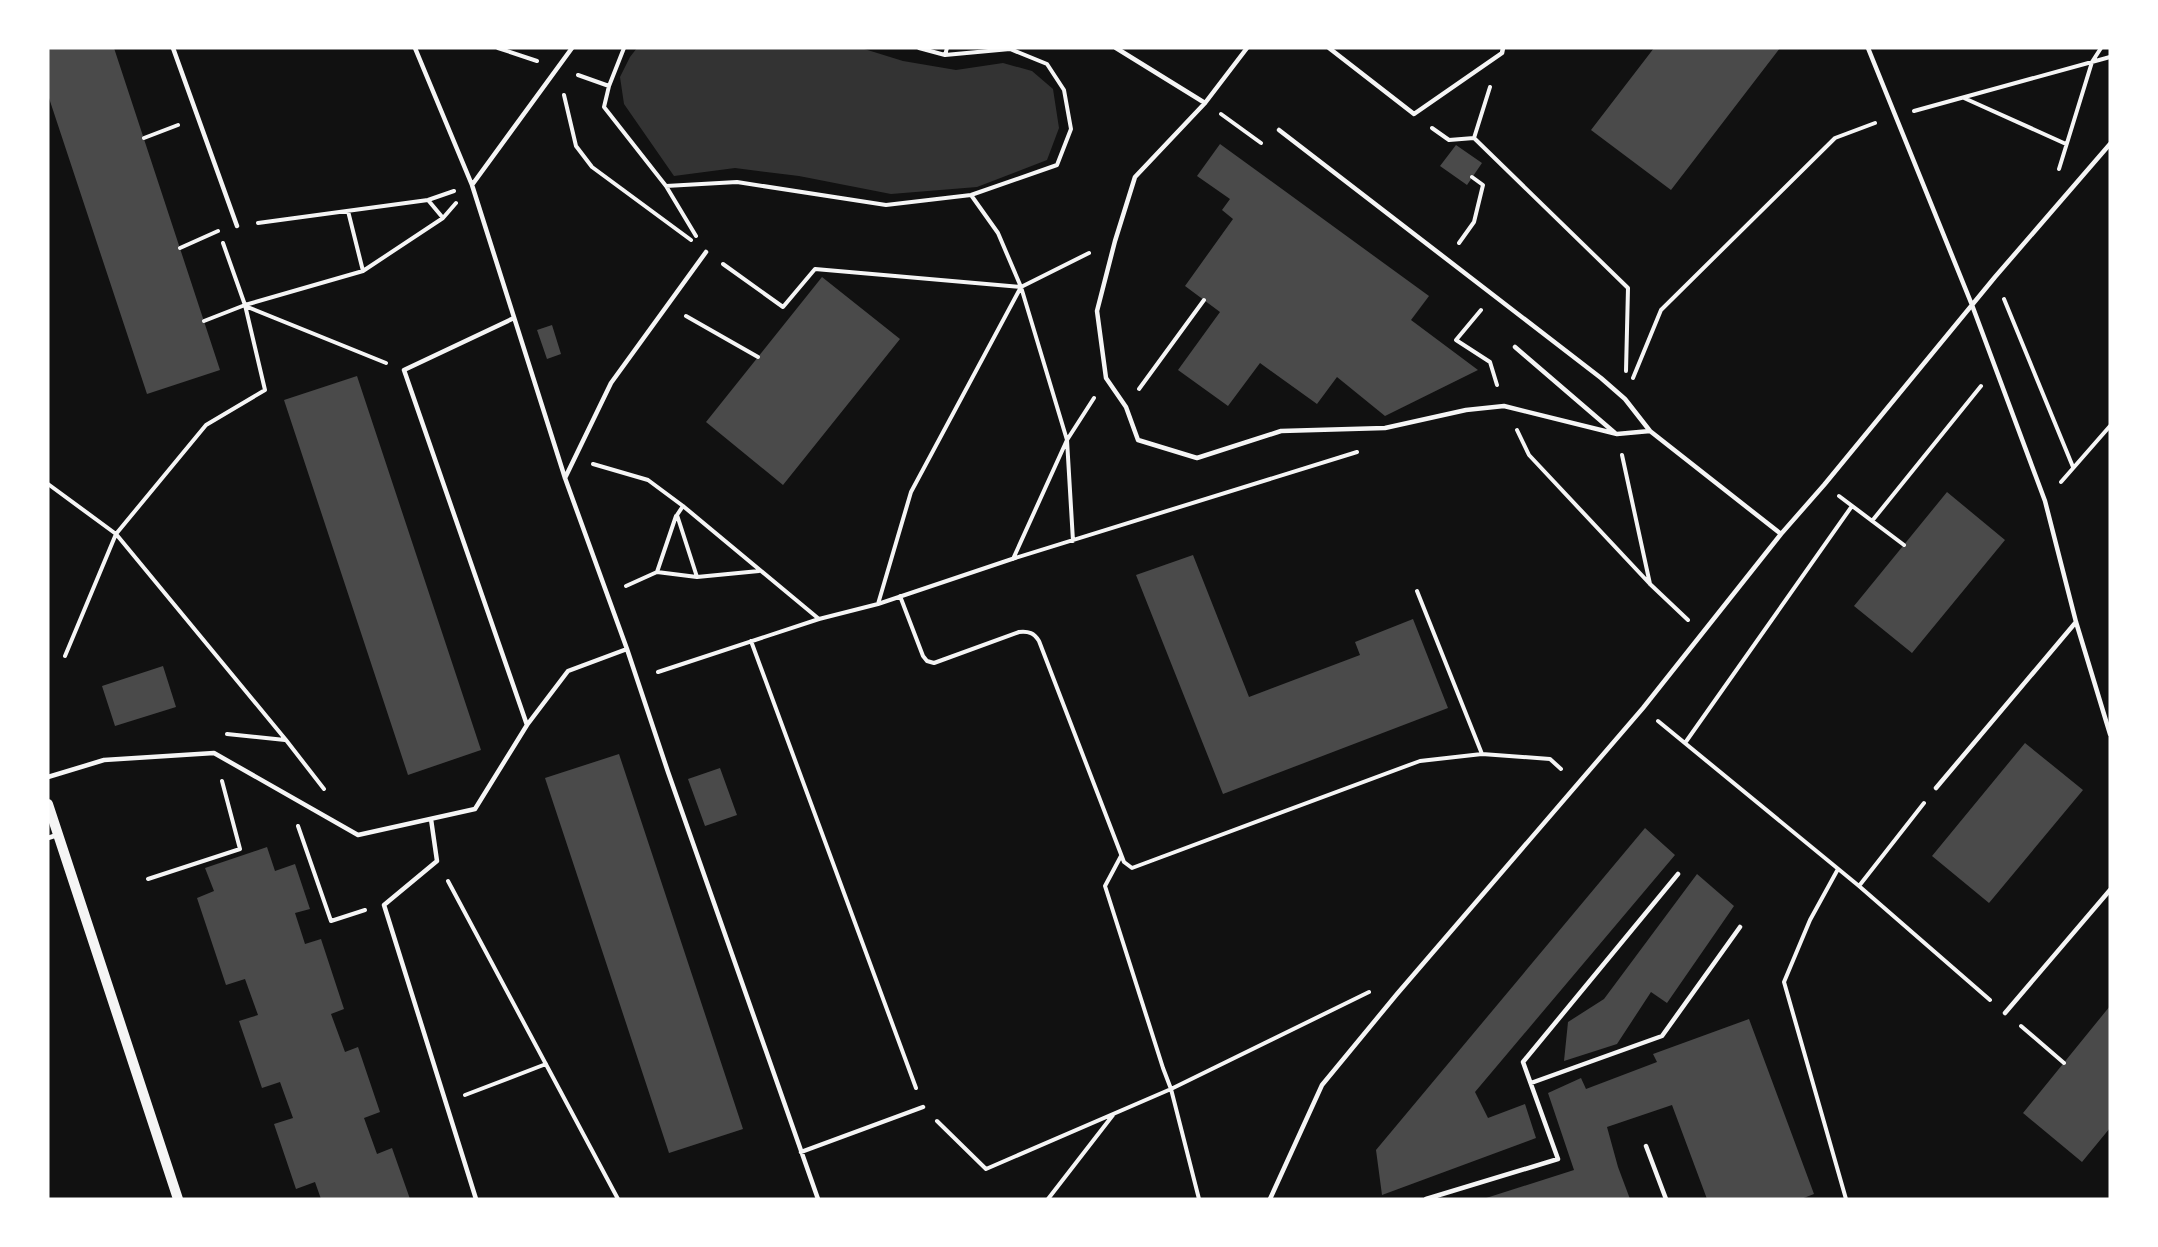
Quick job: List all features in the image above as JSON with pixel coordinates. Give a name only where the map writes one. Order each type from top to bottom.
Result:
[{"type":"street","points":[[48,804],[53,837],[178,1199]]},
{"type":"lane","points":[[174,48],[237,226]]},
{"type":"lane","points":[[415,48],[472,185],[566,478],[818,1198],[811,1199]]},
{"type":"lane","points":[[472,185],[572,48]]},
{"type":"lane","points":[[1116,48],[1205,103]]},
{"type":"lane","points":[[1247,48],[1205,103],[1135,177],[1115,241],[1097,310],[1106,378],[1126,406],[1138,440],[1197,458],[1281,431],[1385,428],[1466,410],[1504,406],[1617,434],[1650,431]]},
{"type":"lane","points":[[1329,48],[1414,114],[1503,50]]},
{"type":"lane","points":[[1868,48],[1972,305],[2045,501],[2076,622],[2110,734]]},
{"type":"lane","points":[[1279,130],[1601,378],[1625,399],[1650,431],[1781,534]]},
{"type":"lane","points":[[1270,1199],[1322,1085],[1397,994],[1643,708],[1781,534],[1995,277],[2110,144]]},
{"type":"lane","points":[[566,478],[611,383],[706,252]]},
{"type":"lane","points":[[514,318],[404,370],[526,725]]},
{"type":"lane","points":[[1515,347],[1617,434]]},
{"type":"lane","points":[[1936,788],[2076,622]]},
{"type":"lane","points":[[48,777],[104,760],[214,753],[358,835],[431,819],[475,809],[526,725],[568,671],[627,649]]},
{"type":"lane","points":[[431,819],[437,861],[384,904],[476,1199]]},
{"type":"lane","points":[[1426,1199],[1558,1159],[1523,1062],[1678,874]]},
{"type":"lane","points":[[2005,1012],[2110,890]]},
{"type":"lane","points":[[1531,1083],[1662,1036],[1740,927]]},
{"type":"lane","points":[[801,1152],[923,1107]]},
{"type":"lane","points":[[1646,1146],[1666,1199]]},
{"type":"path","points":[[498,48],[609,86]]},
{"type":"path","points":[[624,48],[609,86],[604,107],[666,186],[706,252]]},
{"type":"path","points":[[666,186],[737,182],[886,205],[971,195],[1057,165],[1071,129],[1064,90],[1047,64],[1010,49],[945,55],[919,48]]},
{"type":"path","points":[[945,55],[947,48]]},
{"type":"path","points":[[2066,195],[2058,171],[2092,62],[2101,48]]},
{"type":"path","points":[[1474,138],[1503,50]]},
{"type":"path","points":[[1625,399],[1661,310],[1835,138],[1896,116],[2110,57]]},
{"type":"path","points":[[558,68],[576,146],[592,167],[783,307],[815,268],[1021,287],[1115,241]]},
{"type":"path","points":[[1963,98],[2066,144]]},
{"type":"path","points":[[1414,114],[1449,140],[1474,138],[1628,288],[1625,399]]},
{"type":"path","points":[[144,138],[198,118]]},
{"type":"path","points":[[1235,124],[1261,143]]},
{"type":"path","points":[[1472,177],[1483,185],[1474,222]]},
{"type":"path","points":[[180,248],[219,231],[237,226],[428,200],[472,185]]},
{"type":"path","points":[[204,321],[244,305],[363,271],[443,218],[472,185]]},
{"type":"path","points":[[971,195],[998,233],[1021,287],[1067,440],[1073,541]]},
{"type":"path","points":[[428,200],[443,218]]},
{"type":"path","points":[[348,211],[363,271]]},
{"type":"path","points":[[65,656],[116,534],[206,425],[265,390],[244,305],[219,231]]},
{"type":"path","points":[[1995,277],[2073,467]]},
{"type":"path","points":[[878,604],[910,492],[1021,287]]},
{"type":"path","points":[[1490,362],[1456,340],[1493,295]]},
{"type":"path","points":[[1126,406],[1204,300]]},
{"type":"path","points":[[244,305],[404,370]]},
{"type":"path","points":[[668,305],[758,357]]},
{"type":"path","points":[[1872,521],[1995,368]]},
{"type":"path","points":[[1012,559],[1067,440],[1106,378]]},
{"type":"path","points":[[1504,406],[1529,454],[1650,584],[1703,633]]},
{"type":"path","points":[[2045,501],[2110,426]]},
{"type":"path","points":[[1617,434],[1650,584]]},
{"type":"path","points":[[637,679],[819,619],[878,604],[1012,559],[1368,448]]},
{"type":"path","points":[[576,458],[648,480],[683,506],[819,619]]},
{"type":"path","points":[[48,484],[116,534],[286,740],[329,797]]},
{"type":"path","points":[[1824,485],[1904,545]]},
{"type":"path","points":[[657,572],[677,515],[683,506]]},
{"type":"path","points":[[1685,743],[1852,506]]},
{"type":"path","points":[[677,515],[697,577]]},
{"type":"path","points":[[621,588],[657,572],[697,577],[760,570]]},
{"type":"path","points":[[1417,591],[1482,754]]},
{"type":"path","points":[[900,596],[923,656],[927,661],[934,663],[1020,632],[1027,631],[1035,634],[1121,856],[1127,866],[1132,868],[1412,763],[1482,754],[1550,759],[1561,769]]},
{"type":"path","points":[[752,641],[923,1107],[986,1169],[1171,1089],[1371,991]]},
{"type":"path","points":[[1643,708],[1859,886],[2064,1063]]},
{"type":"path","points":[[1859,886],[1936,788]]},
{"type":"path","points":[[286,794],[331,921],[384,904]]},
{"type":"path","points":[[148,879],[240,849],[227,804]]},
{"type":"path","points":[[1121,856],[1105,886],[1171,1089],[1199,1199]]},
{"type":"path","points":[[437,861],[618,1199]]},
{"type":"path","points":[[1838,869],[1810,920],[1784,982],[1846,1199]]},
{"type":"path","points":[[472,1093],[546,1064]]},
{"type":"path","points":[[1048,1199],[1113,1114]]},
{"type":"shaded area","points":[[637,48],[861,48],[903,61],[956,70],[1003,63],[1032,71],[1053,89],[1059,128],[1047,160],[977,187],[891,194],[799,176],[735,168],[674,176],[624,104],[620,77]]},
{"type":"building","points":[[48,48],[114,48],[220,370],[147,394],[48,95]]},
{"type":"building","points":[[1654,48],[1780,48],[1671,190],[1591,130]]},
{"type":"building","points":[[1220,144],[1429,296],[1411,320],[1478,370],[1385,416],[1337,377],[1317,404],[1260,363],[1228,406],[1178,370],[1220,312],[1185,286],[1233,219],[1222,210],[1230,199],[1197,176]]},
{"type":"building","points":[[1456,145],[1482,163],[1467,185],[1440,166]]},
{"type":"building","points":[[822,277],[900,339],[783,485],[706,422]]},
{"type":"building","points":[[552,325],[561,354],[547,359],[537,330]]},
{"type":"building","points":[[357,376],[481,750],[408,775],[284,400]]},
{"type":"building","points":[[1947,492],[2005,540],[1912,653],[1854,606]]},
{"type":"building","points":[[1193,555],[1249,697],[1360,655],[1355,642],[1413,619],[1448,708],[1223,794],[1136,575]]},
{"type":"building","points":[[163,666],[176,707],[115,726],[102,686]]},
{"type":"building","points":[[2025,743],[2083,790],[1989,903],[1932,856]]},
{"type":"building","points":[[619,754],[743,1129],[669,1153],[545,778]]},
{"type":"building","points":[[720,768],[737,815],[705,826],[688,779]]},
{"type":"building","points":[[1645,828],[1675,855],[1475,1092],[1488,1118],[1525,1104],[1536,1138],[1382,1195],[1376,1150]]},
{"type":"building","points":[[267,847],[275,871],[295,864],[310,909],[295,913],[305,944],[321,939],[344,1009],[331,1014],[345,1052],[358,1047],[380,1112],[364,1118],[377,1154],[392,1148],[410,1199],[321,1199],[315,1182],[296,1189],[274,1124],[293,1118],[280,1082],[262,1088],[239,1021],[258,1015],[245,979],[226,985],[197,898],[214,891],[205,868]]},
{"type":"building","points":[[1697,874],[1734,906],[1667,1003],[1651,992],[1617,1044],[1564,1061],[1568,1022],[1604,999]]},
{"type":"building","points":[[2110,1006],[2110,1128],[2082,1162],[2023,1113]]},
{"type":"building","points":[[1749,1019],[1814,1194],[1801,1199],[1707,1199],[1672,1105],[1607,1127],[1630,1199],[1483,1199],[1574,1170],[1548,1093],[1581,1078],[1586,1089],[1657,1062],[1653,1054]]}]
